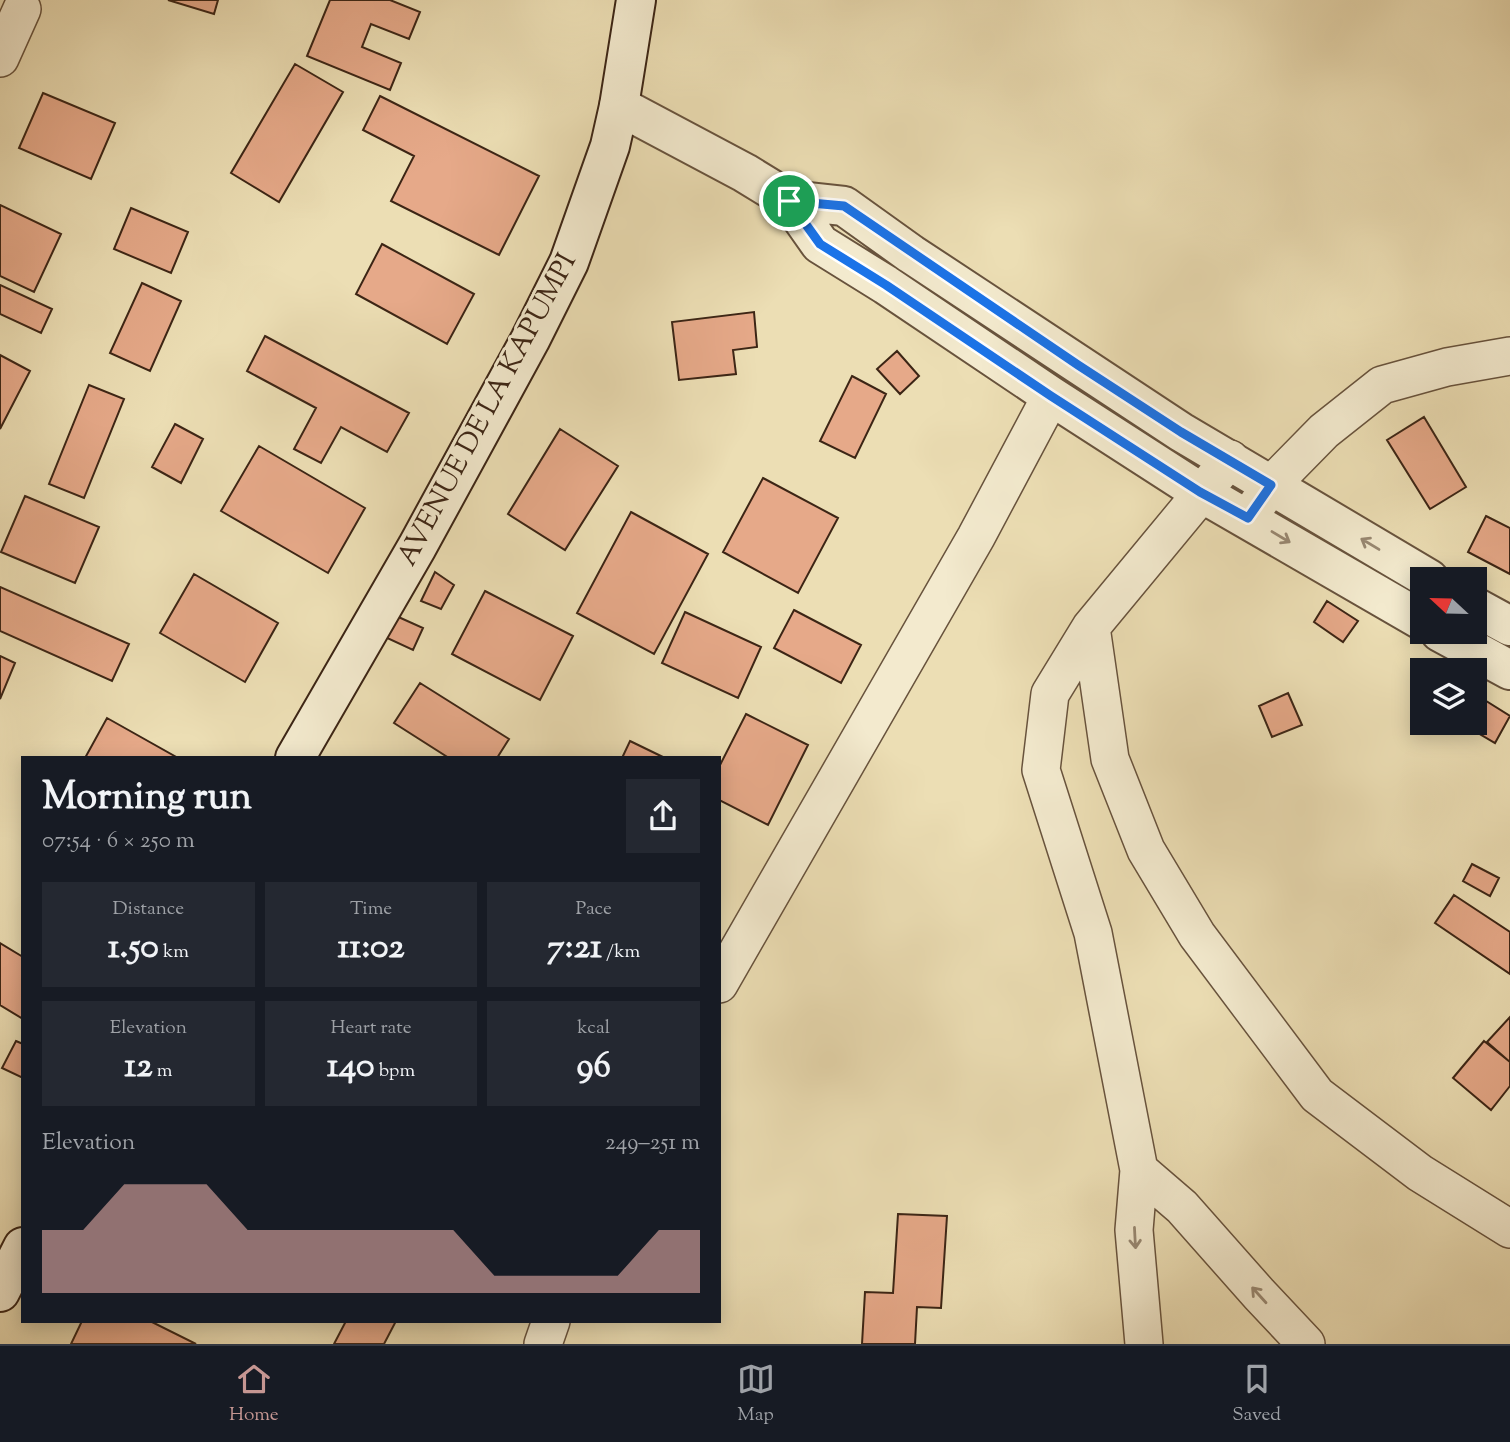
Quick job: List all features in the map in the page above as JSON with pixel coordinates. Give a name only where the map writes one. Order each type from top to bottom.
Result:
[{"type":"street","name":"AVENUE DE LA KAPUMPI","points":[[296,756],[417,547],[530,340],[569,262],[610,146],[636,0]]},
{"type":"street","points":[[0,58],[22,9]]},
{"type":"street","points":[[619,106],[745,173],[789,201],[820,244],[1200,492],[1410,613]]},
{"type":"street","points":[[789,201],[844,206],[922,261],[1181,432],[1410,568]]},
{"type":"street","points":[[1248,518],[1271,485],[1324,431],[1382,385],[1447,367],[1510,356]]},
{"type":"street","points":[[721,981],[975,537],[1051,396]]},
{"type":"street","points":[[1144,1344],[1134,1230],[1139,1170],[1093,933],[1041,770],[1050,694],[1091,627],[1230,459]]},
{"type":"street","points":[[1488,614],[1510,626]]},
{"type":"street","points":[[1091,627],[1110,759],[1146,850],[1197,935],[1317,1095],[1420,1173],[1510,1230]]},
{"type":"street","points":[[1462,644],[1510,670]]},
{"type":"street","points":[[1139,1170],[1182,1207],[1306,1344]]},
{"type":"street","points":[[0,1292],[21,1251]]},
{"type":"street","points":[[543,1344],[550,1323]]},
{"type":"building","points":[[168,0],[218,0],[214,14]]},
{"type":"building","points":[[330,0],[390,0],[420,12],[409,39],[371,24],[362,47],[401,63],[390,90],[307,56]]},
{"type":"building","points":[[295,64],[343,92],[279,202],[231,173]]},
{"type":"building","points":[[43,93],[115,123],[91,179],[19,148]]},
{"type":"building","points":[[380,96],[539,176],[499,255],[391,201],[414,156],[363,130]]},
{"type":"building","points":[[0,205],[61,234],[34,292],[0,276]]},
{"type":"building","points":[[131,208],[188,232],[171,273],[114,249]]},
{"type":"building","points":[[382,244],[474,294],[447,344],[356,294]]},
{"type":"building","points":[[142,283],[181,301],[150,371],[110,353]]},
{"type":"building","points":[[0,285],[52,309],[41,333],[0,314]]},
{"type":"building","points":[[754,312],[757,347],[733,350],[736,374],[679,380],[672,322]]},
{"type":"building","points":[[265,336],[409,413],[387,452],[341,427],[321,463],[294,449],[316,408],[247,371]]},
{"type":"building","points":[[897,351],[919,376],[900,394],[877,369]]},
{"type":"building","points":[[0,355],[30,371],[0,429]]},
{"type":"building","points":[[852,376],[886,394],[855,458],[820,441]]},
{"type":"building","points":[[89,385],[124,399],[84,498],[49,484]]},
{"type":"building","points":[[1424,417],[1466,487],[1430,509],[1387,440]]},
{"type":"building","points":[[175,424],[203,439],[181,483],[152,467]]},
{"type":"building","points":[[560,429],[618,466],[565,550],[508,514]]},
{"type":"building","points":[[259,446],[365,508],[328,573],[221,511]]},
{"type":"building","points":[[763,478],[838,518],[798,593],[723,552]]},
{"type":"building","points":[[25,496],[99,527],[75,583],[1,552]]},
{"type":"building","points":[[631,512],[708,554],[654,654],[577,613]]},
{"type":"building","points":[[1486,516],[1510,528],[1510,574],[1468,552]]},
{"type":"building","points":[[435,572],[454,585],[441,609],[421,601]]},
{"type":"building","points":[[194,574],[278,623],[245,682],[160,633]]},
{"type":"building","points":[[0,587],[129,644],[112,681],[0,631]]},
{"type":"building","points":[[485,591],[573,636],[540,700],[452,654]]},
{"type":"building","points":[[1327,601],[1358,621],[1343,642],[1314,622]]},
{"type":"building","points":[[794,610],[861,645],[841,683],[774,648]]},
{"type":"building","points":[[685,612],[761,647],[738,698],[662,663]]},
{"type":"building","points":[[394,615],[423,628],[413,650],[385,637]]},
{"type":"building","points":[[0,656],[15,663],[0,699]]},
{"type":"building","points":[[420,683],[509,739],[498,756],[446,756],[394,723]]},
{"type":"building","points":[[1288,693],[1302,725],[1272,737],[1259,706]]},
{"type":"building","points":[[1487,702],[1510,716],[1495,743],[1481,735],[1487,735]]},
{"type":"building","points":[[746,714],[808,745],[768,825],[721,801],[721,763]]},
{"type":"building","points":[[107,718],[174,756],[86,756]]},
{"type":"building","points":[[630,741],[661,756],[623,756]]},
{"type":"building","points":[[1472,864],[1499,878],[1490,896],[1463,881]]},
{"type":"building","points":[[1454,895],[1510,932],[1510,974],[1435,923]]},
{"type":"building","points":[[0,943],[21,956],[21,1018],[0,1005]]},
{"type":"building","points":[[1510,1017],[1510,1062],[1487,1042]]},
{"type":"building","points":[[16,1041],[21,1043],[21,1077],[2,1068]]},
{"type":"building","points":[[1484,1041],[1510,1062],[1510,1086],[1491,1110],[1453,1078]]},
{"type":"building","points":[[898,1214],[947,1216],[941,1308],[917,1307],[915,1344],[862,1344],[865,1292],[893,1293]]},
{"type":"building","points":[[81,1323],[154,1323],[196,1344],[71,1344]]},
{"type":"building","points":[[345,1323],[395,1323],[384,1344],[334,1344]]},
{"type":"route","points":[[789,201],[844,206],[1078,365],[1181,432],[1271,485],[1248,518],[1200,492],[820,244],[789,201]]}]
